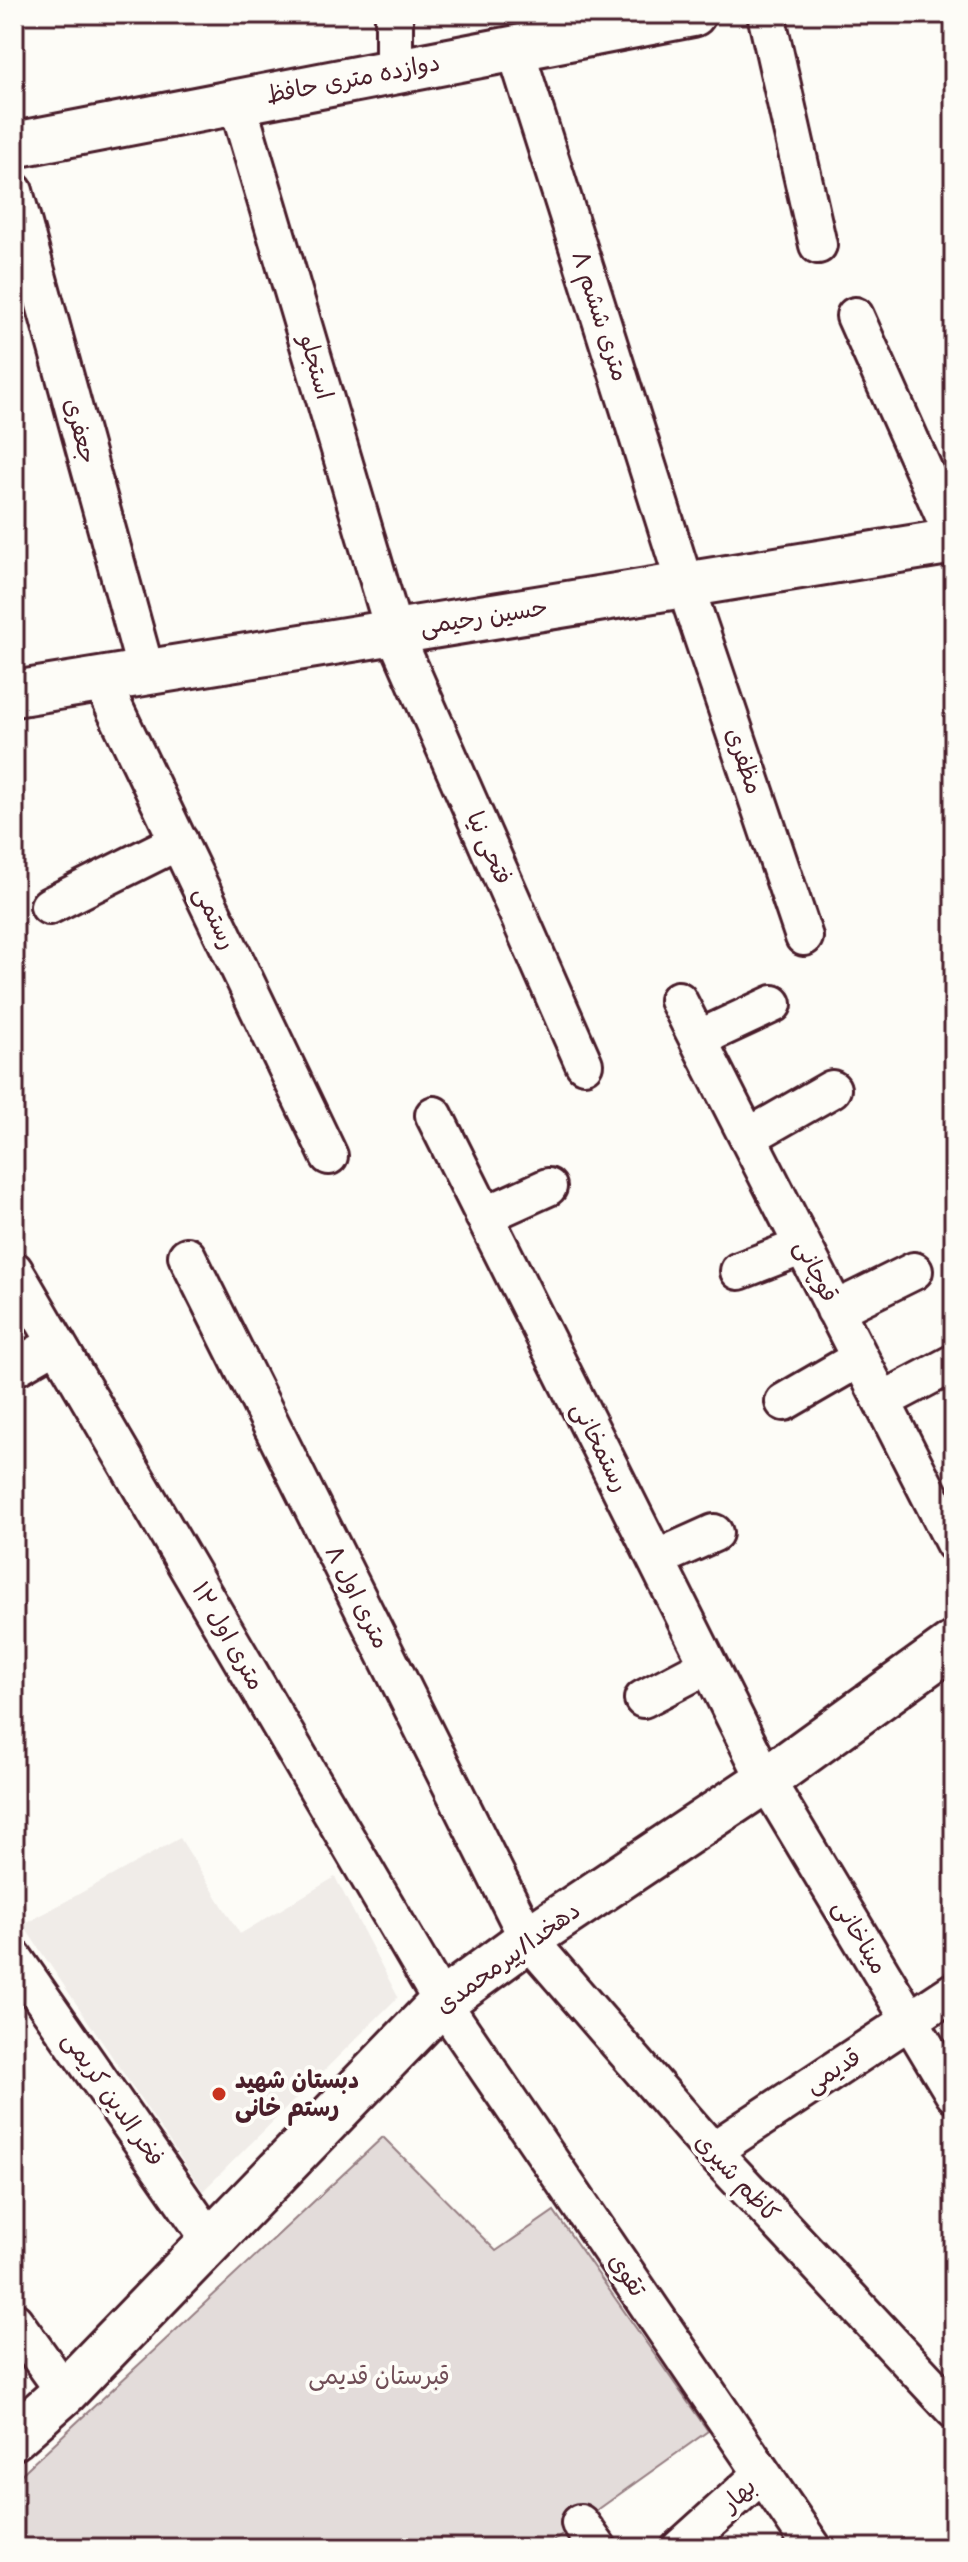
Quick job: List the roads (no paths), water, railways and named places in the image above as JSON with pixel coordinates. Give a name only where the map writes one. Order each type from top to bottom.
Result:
[{"type":"street","points":[[394,14],[394,71]]},
{"type":"street","name":"دوازده متری حافظ","points":[[14,145],[693,14]]},
{"type":"street","points":[[766,14],[818,245]]},
{"type":"street","name":"۸ متری ششم","points":[[515,48],[685,585]]},
{"type":"street","name":"استجلو","points":[[237,102],[394,632]]},
{"type":"street","name":"جعفری","points":[[14,191],[146,672]]},
{"type":"street","points":[[855,316],[954,539]]},
{"type":"street","name":"حسین رحیمی","points":[[14,694],[954,539]]},
{"type":"street","name":"مظفری","points":[[685,585],[804,937]]},
{"type":"street","name":"فتحی نیا","points":[[394,632],[584,1064]]},
{"type":"street","name":"رستمی","points":[[101,680],[329,1156]]},
{"type":"street","points":[[49,906],[179,841]]},
{"type":"street","name":"قوچانی","points":[[678,1000],[954,1543]]},
{"type":"street","points":[[698,1039],[773,1004]]},
{"type":"street","points":[[748,1137],[832,1089]]},
{"type":"street","name":"رستمخانی","points":[[434,1115],[766,1780]]},
{"type":"street","points":[[484,1216],[548,1187]]},
{"type":"street","points":[[739,1271],[803,1246]]},
{"type":"street","name":"۸ متری اول","points":[[187,1256],[528,1939]]},
{"type":"street","name":"۱۲ متری اول","points":[[14,1270],[442,2002]]},
{"type":"street","points":[[835,1310],[914,1271]]},
{"type":"street","points":[[14,1368],[57,1343]]},
{"type":"street","points":[[784,1402],[860,1358]]},
{"type":"street","points":[[882,1401],[954,1363]]},
{"type":"street","points":[[656,1559],[714,1533]]},
{"type":"street","name":"دهخدا/پیرمحمدی","points":[[14,2437],[65,2392],[442,2002],[528,1939],[952,1651]]},
{"type":"street","points":[[643,1699],[708,1665]]},
{"type":"street","name":"میناخانی","points":[[766,1780],[954,2094]]},
{"type":"street","name":"کاظم شیری","points":[[528,1939],[712,2151],[954,2410]]},
{"type":"street","name":"فخر الدین کریمی","points":[[14,1958],[211,2241]]},
{"type":"street","name":"قدیمی","points":[[712,2151],[954,1991]]},
{"type":"street","name":"تقوی","points":[[442,2002],[813,2548]]},
{"type":"street","points":[[14,2321],[65,2392]]},
{"type":"street","name":"بهار","points":[[680,2548],[762,2474]]},
{"type":"place","name":"دبستان شهید رستم خانی","points":[[219,2094]]},
{"type":"park label","name":"قبرستان قدیمى","points":[[379,2376]]}]
